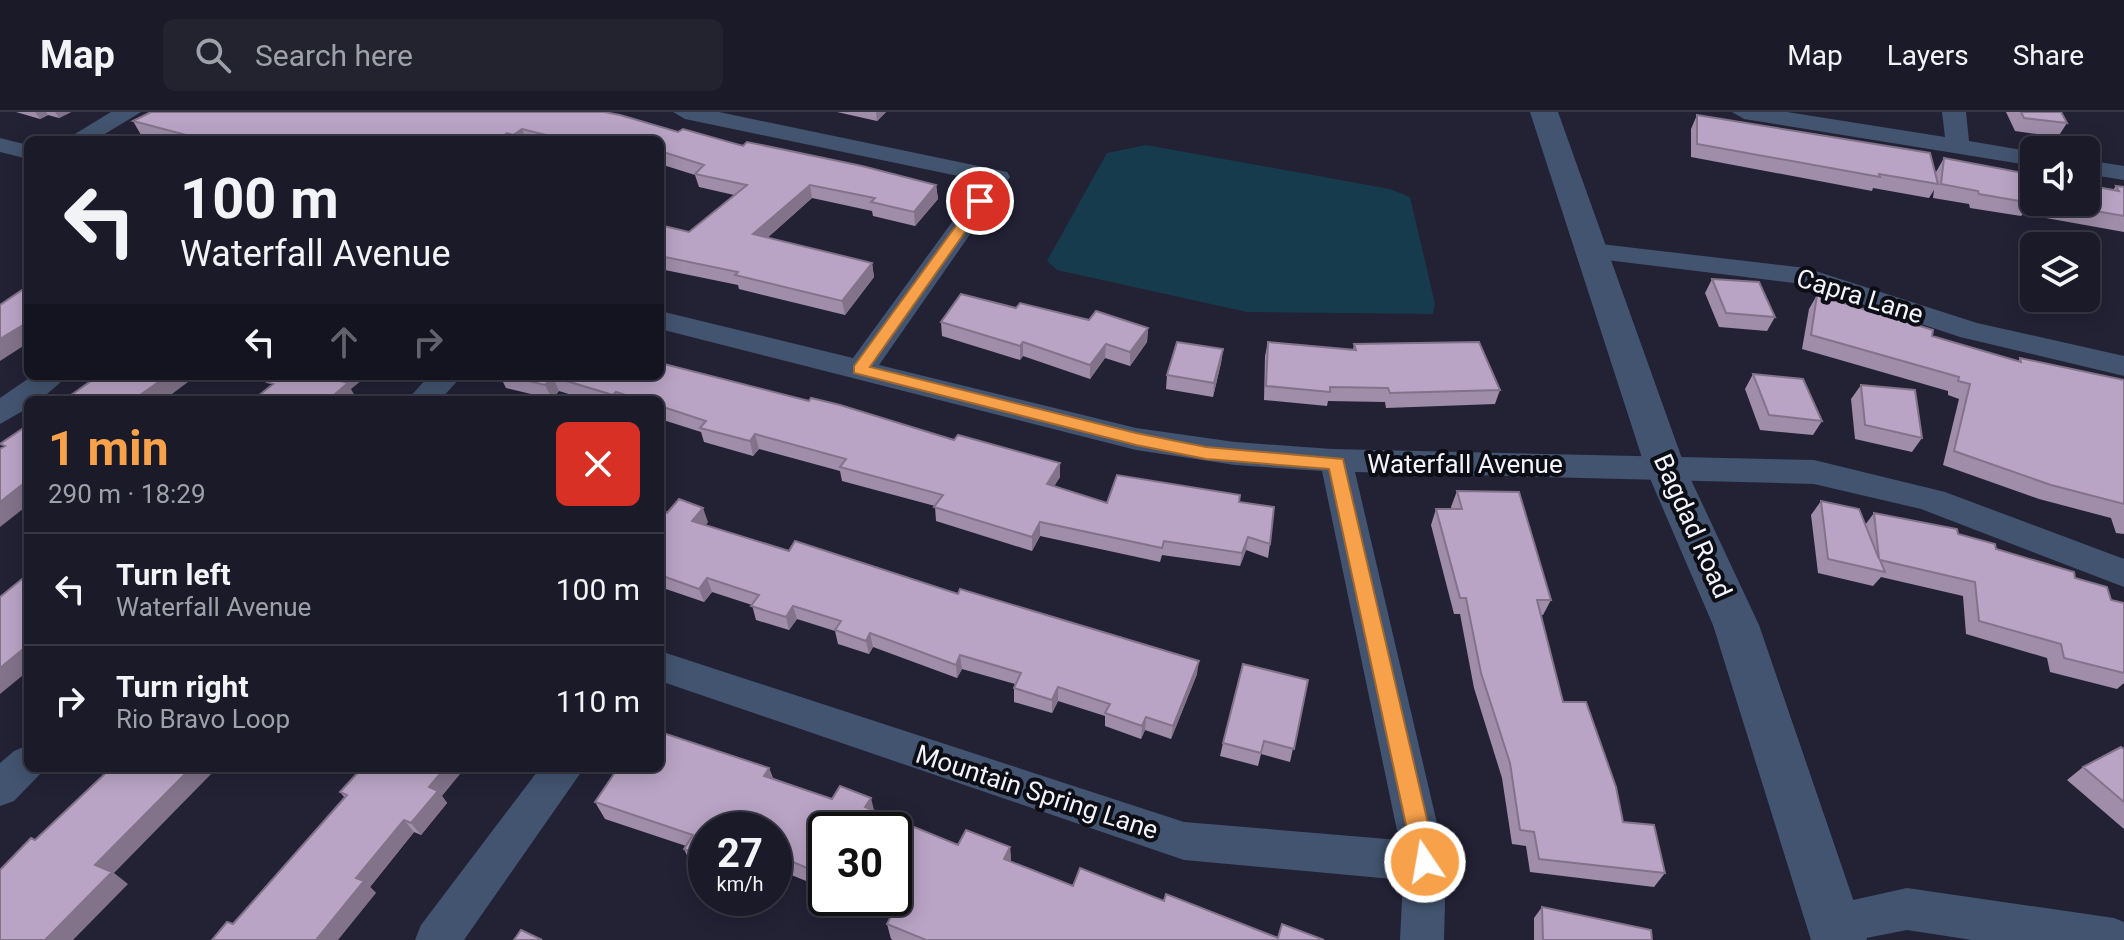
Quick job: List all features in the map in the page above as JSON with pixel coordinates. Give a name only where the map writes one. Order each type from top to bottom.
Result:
[{"type":"street","points":[[84,136],[129,112]]},
{"type":"street","points":[[685,112],[998,177],[860,370]]},
{"type":"street","name":"Bagdad Road","points":[[1544,112],[1665,467],[1736,625],[1836,932]]},
{"type":"street","points":[[1744,112],[2020,157]]},
{"type":"street","points":[[1954,112],[1958,146]]},
{"type":"street","points":[[0,145],[24,151]]},
{"type":"street","points":[[2100,169],[2124,173]]},
{"type":"street","name":"Capra Lane","points":[[1592,251],[1806,276],[1970,331],[2124,366]]},
{"type":"street","name":"Waterfall Avenue","points":[[664,321],[1136,439],[1206,453],[1337,464],[1665,467],[1814,472],[1892,486],[1961,507],[2124,573]]},
{"type":"street","points":[[24,396],[47,380]]},
{"type":"street","points":[[426,396],[443,380]]},
{"type":"street","points":[[0,413],[24,396]]},
{"type":"street","points":[[1337,464],[1425,862],[1422,940]]},
{"type":"street","name":"Mountain Spring Lane","points":[[664,667],[1184,841],[1425,862]]},
{"type":"street","points":[[0,788],[24,767]]},
{"type":"street","points":[[437,940],[561,772]]},
{"type":"street","points":[[1836,932],[1907,909],[2114,940]]},
{"type":"water","points":[[1146,145],[1390,189],[1410,197],[1435,304],[1433,314],[1247,312],[1057,270],[1047,261],[1107,153]]},
{"type":"building","points":[[151,112],[604,112],[678,132],[683,129],[743,146],[747,142],[936,185],[914,212],[871,202],[875,198],[810,185],[753,234],[872,263],[842,301],[735,275],[738,272],[664,257],[664,226],[689,232],[747,185],[695,174],[704,165],[664,152],[664,136],[550,136],[522,129],[513,135],[507,133],[503,136],[190,136],[133,121]]},
{"type":"building","points":[[2021,112],[2061,112],[2067,123],[2024,118]]},
{"type":"building","points":[[1697,115],[1930,153],[1938,184],[1879,174],[1880,177],[1697,144]]},
{"type":"building","points":[[1944,158],[2020,172],[2020,201],[1979,194],[1978,191],[1941,184]]},
{"type":"building","points":[[2116,186],[2124,187],[2124,216],[2100,212],[2100,188],[2119,191]]},
{"type":"building","points":[[1712,279],[1759,282],[1775,317],[1726,313]]},
{"type":"building","points":[[24,289],[24,324],[0,339],[0,305]]},
{"type":"building","points":[[961,294],[1016,308],[1020,303],[1089,320],[1096,311],[1148,328],[1130,352],[1106,344],[1090,365],[1023,342],[1020,346],[941,322]]},
{"type":"building","points":[[1817,295],[1933,330],[1932,336],[2021,362],[2020,358],[2124,380],[2124,504],[2051,485],[1954,451],[1970,384],[1958,381],[1959,377],[1811,335]]},
{"type":"building","points":[[1177,342],[1223,349],[1214,383],[1167,375]]},
{"type":"building","points":[[1268,342],[1356,350],[1354,344],[1479,342],[1500,390],[1390,393],[1388,388],[1330,387],[1330,392],[1266,386]]},
{"type":"building","points":[[664,364],[809,401],[811,398],[840,405],[954,440],[958,435],[1060,463],[1047,484],[1107,503],[1117,475],[1240,495],[1239,502],[1274,507],[1270,544],[1248,537],[1242,553],[1164,541],[1162,548],[1040,522],[1032,537],[934,507],[943,495],[840,467],[846,459],[755,434],[750,441],[700,428],[706,421],[664,407],[664,396],[628,396],[616,392],[613,395],[563,380],[664,380]]},
{"type":"building","points":[[1753,374],[1803,379],[1822,421],[1769,415]]},
{"type":"building","points":[[92,380],[161,380],[139,396],[70,396]]},
{"type":"building","points":[[337,380],[348,383],[333,396],[258,396],[273,384],[267,382]]},
{"type":"building","points":[[524,380],[550,380],[545,385]]},
{"type":"building","points":[[1861,385],[1915,390],[1922,438],[1865,425]]},
{"type":"building","points":[[24,428],[24,483],[0,502],[0,449],[5,446],[0,444]]},
{"type":"building","points":[[1457,491],[1519,492],[1551,600],[1537,600],[1563,702],[1586,702],[1616,787],[1623,822],[1654,825],[1665,873],[1539,859],[1534,832],[1520,830],[1510,763],[1481,673],[1466,598],[1460,598],[1436,509],[1462,509]]},
{"type":"building","points":[[679,499],[703,508],[692,521],[789,551],[795,541],[958,594],[960,589],[1199,661],[1173,726],[1146,717],[1142,726],[1105,713],[1110,704],[1058,687],[1052,700],[1014,688],[1021,673],[960,655],[956,665],[870,633],[866,641],[835,630],[841,621],[793,606],[786,617],[751,606],[759,595],[707,578],[699,589],[664,576],[664,512],[667,513]]},
{"type":"building","points":[[1821,501],[1859,509],[1879,559],[1874,513],[1957,529],[1958,534],[1995,544],[1996,549],[2074,572],[2075,578],[2107,587],[2111,600],[2124,603],[2124,673],[2064,658],[2061,644],[1979,621],[1975,582],[1880,560],[1885,572],[1828,559]]},
{"type":"building","points":[[24,577],[24,648],[0,668],[0,597]]},
{"type":"building","points":[[1243,664],[1308,680],[1294,749],[1264,741],[1261,753],[1223,743]]},
{"type":"building","points":[[664,733],[769,768],[764,776],[832,799],[840,786],[871,798],[865,807],[877,812],[808,812],[808,868],[792,862],[792,812],[688,812],[688,833],[595,802],[615,772],[664,772]]},
{"type":"building","points":[[2121,747],[2124,749],[2124,802],[2083,767]]},
{"type":"building","points":[[107,772],[187,772],[95,865],[112,872],[45,940],[0,940],[0,870],[31,838],[35,840]]},
{"type":"building","points":[[358,772],[442,772],[429,787],[438,791],[411,823],[404,820],[356,878],[364,881],[316,940],[212,940],[227,922],[233,924],[347,795],[340,792]]},
{"type":"building","points":[[912,826],[958,845],[966,830],[1010,847],[1004,859],[1073,886],[1080,868],[1164,901],[1166,894],[1278,938],[1282,924],[1324,940],[926,940],[887,924],[891,916],[912,916]]},
{"type":"building","points":[[1542,907],[1651,930],[1652,940],[1543,940]]},
{"type":"building","points":[[521,930],[542,940],[514,940]]},
{"type":"route","points":[[980,201],[860,370],[1136,439],[1206,453],[1337,464],[1425,862]]}]
